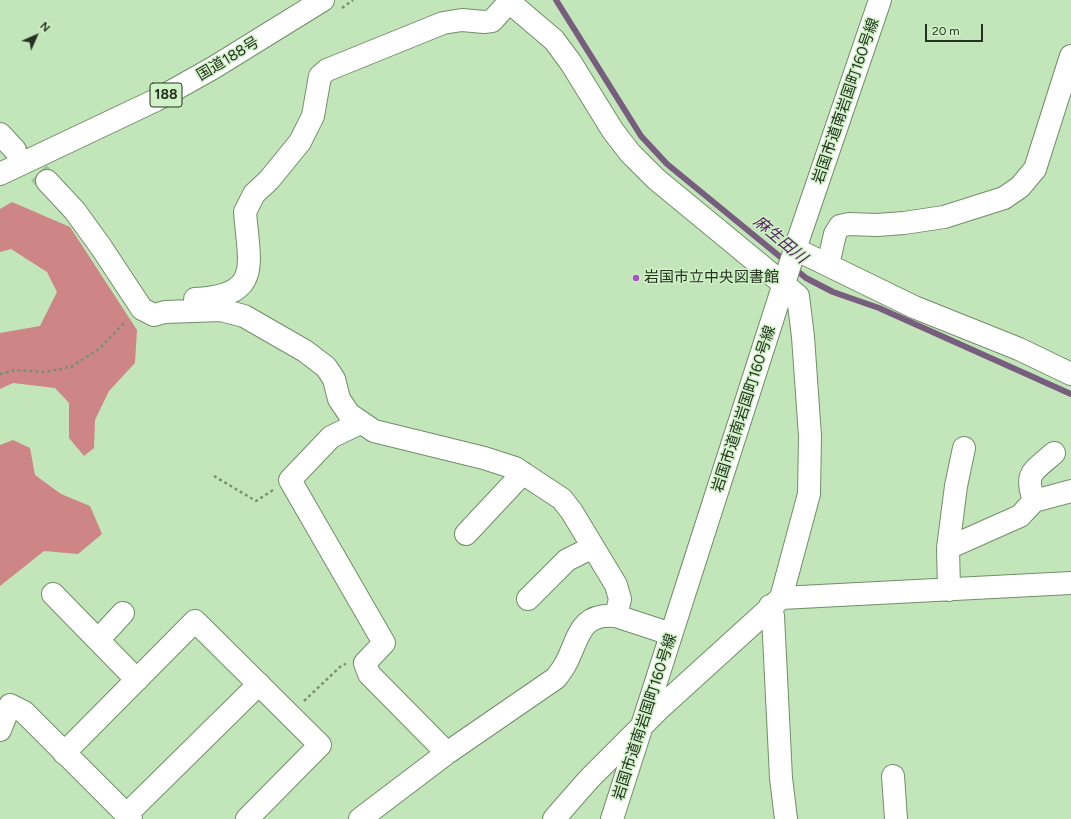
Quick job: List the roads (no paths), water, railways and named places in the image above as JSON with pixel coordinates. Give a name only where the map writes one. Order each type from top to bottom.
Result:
[{"type":"main road","name":"国道188号","points":[[0,174],[156,100],[214,68],[323,0]]},
{"type":"main road","name":"岩国市道南岩国町160号線","points":[[612,819],[795,250],[880,0]]},
{"type":"main road","points":[[139,304],[152,300],[206,298],[231,293],[245,282],[249,264],[245,212],[248,204],[254,194],[269,180],[300,142],[313,116],[320,76],[327,70],[443,23],[462,20],[484,22],[492,21],[508,1],[554,40],[571,63],[613,131],[630,153],[656,179],[798,296],[803,337],[810,436],[809,494],[773,616],[781,778],[786,819]]},
{"type":"main road","points":[[828,265],[835,234],[840,226],[849,224],[877,225],[904,223],[944,217],[1004,198],[1020,187],[1035,169],[1071,56]]},
{"type":"main road","points":[[0,134],[15,150]]},
{"type":"main road","points":[[47,181],[75,211],[139,304],[154,315],[222,310],[244,316],[305,351],[326,367],[334,379],[339,399],[349,414],[360,423],[374,431],[484,458],[515,468],[562,499],[616,585],[620,599],[616,616]]},
{"type":"main road","points":[[795,250],[914,307],[1019,349],[1071,374]]},
{"type":"main road","points":[[360,423],[331,437],[290,480],[384,643],[365,663],[369,674],[447,753]]},
{"type":"main road","points":[[949,590],[948,548],[956,486],[964,448]]},
{"type":"main road","points":[[1034,501],[1029,485],[1032,473],[1054,454]]},
{"type":"main road","points":[[466,534],[523,473]]},
{"type":"main road","points":[[948,548],[1020,516],[1034,501],[1071,491]]},
{"type":"main road","points":[[528,599],[567,560],[593,547]]},
{"type":"main road","points":[[554,819],[589,779],[641,727],[776,602],[949,590],[1071,584]]},
{"type":"main road","points":[[53,594],[137,680]]},
{"type":"main road","points":[[98,640],[123,614]]},
{"type":"main road","points":[[360,819],[447,753],[556,678],[565,665],[578,634],[585,624],[595,618],[607,615],[616,616],[671,634]]},
{"type":"main road","points":[[64,753],[195,621],[320,745],[247,819]]},
{"type":"main road","points":[[0,730],[10,705],[24,712],[128,817],[259,684]]},
{"type":"main road","points":[[893,776],[896,819]]},
{"type":"waterway","name":"麻生田川","points":[[556,0],[641,136],[667,164],[806,278],[833,292],[879,308],[1071,394]]},
{"type":"tunnel","points":[[15,150],[47,181]]},
{"type":"place","name":"岩国市立中央図書館","points":[[636,278]]}]
